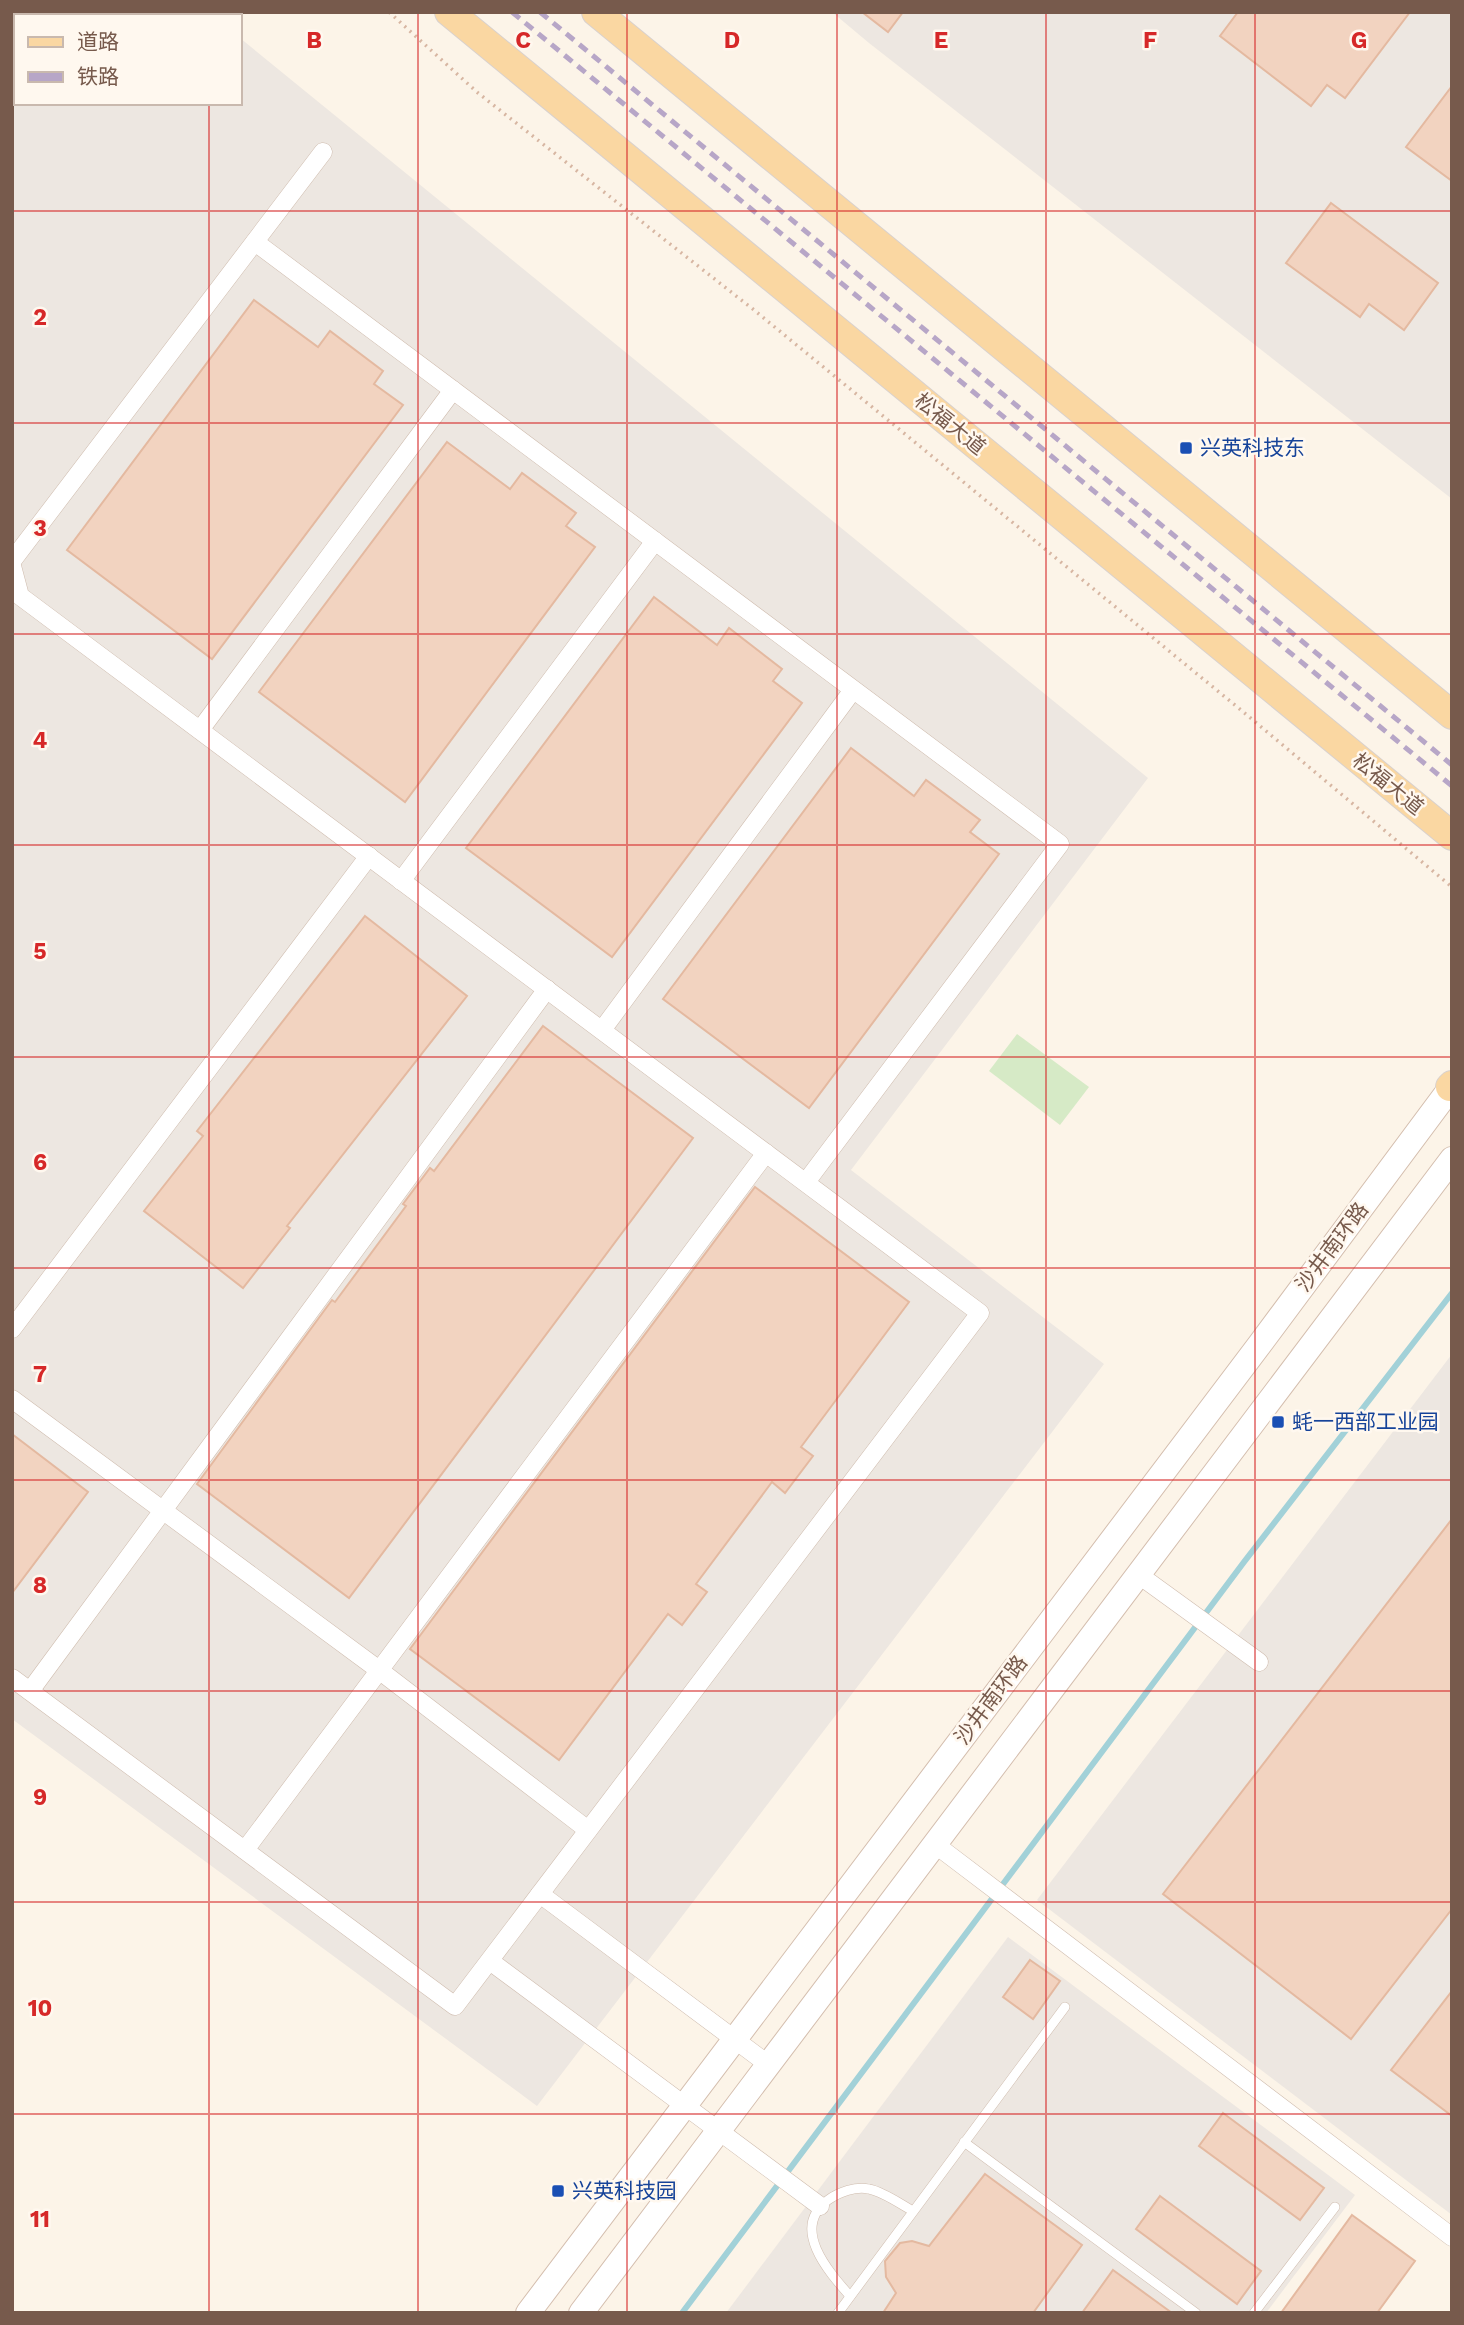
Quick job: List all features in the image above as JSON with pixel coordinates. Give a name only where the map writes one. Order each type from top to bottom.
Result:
[{"type":"main road","name":"松福大道","points":[[449,12],[1446,834]]},
{"type":"main road","points":[[596,12],[1452,715]]},
{"type":"main road","name":"沙井南环路","points":[[528,2313],[1251,1356],[1451,1086]]},
{"type":"main road","name":"沙井南环路","points":[[582,2313],[1452,1159]]},
{"type":"street","points":[[12,561],[323,152]]},
{"type":"street","points":[[255,242],[1060,844],[806,1182]]},
{"type":"street","points":[[200,730],[453,390]]},
{"type":"street","points":[[401,881],[655,541]]},
{"type":"street","points":[[12,566],[16,598],[200,730],[980,1313],[455,2006],[12,1678]]},
{"type":"street","points":[[602,1030],[853,690]]},
{"type":"street","points":[[12,1329],[369,856]]},
{"type":"street","points":[[30,1692],[547,989]]},
{"type":"street","points":[[245,1850],[766,1153]]},
{"type":"street","points":[[12,1399],[379,1670],[588,1830]]},
{"type":"street","points":[[1139,1575],[1259,1662]]},
{"type":"street","points":[[936,1845],[1452,2237]]},
{"type":"street","points":[[540,1895],[769,2065]]},
{"type":"street","points":[[489,1961],[820,2206]]},
{"type":"lane","points":[[838,2313],[1065,2007]]},
{"type":"lane","points":[[964,2142],[1196,2313]]},
{"type":"lane","points":[[850,2296],[829,2273],[813,2241],[812,2221],[820,2206],[833,2196],[852,2189],[869,2189],[914,2211]]},
{"type":"lane","points":[[1254,2313],[1335,2207]]},
{"type":"path","points":[[389,12],[478,93],[754,310],[1452,887]]},
{"type":"shaded area","points":[[12,12],[208,12],[210,14],[14,14],[14,105],[242,105],[242,40],[1148,778],[851,1170],[1104,1364],[537,2106],[12,1719]]},
{"type":"shaded area","points":[[832,12],[1452,12],[1452,499],[869,43]]},
{"type":"shaded area","points":[[1452,1354],[1452,2215],[1037,1900]]},
{"type":"shaded area","points":[[1008,1937],[1355,2195],[1266,2313],[726,2313]]},
{"type":"green space","points":[[1017,1034],[1089,1087],[1060,1125],[989,1071]]},
{"type":"building","points":[[862,12],[903,12],[888,32]]},
{"type":"building","points":[[1238,12],[1410,12],[1345,98],[1327,85],[1311,106],[1220,36]]},
{"type":"building","points":[[1452,86],[1452,181],[1406,147]]},
{"type":"building","points":[[1331,203],[1438,283],[1404,330],[1369,304],[1360,317],[1286,263]]},
{"type":"building","points":[[254,300],[318,347],[330,331],[383,371],[374,384],[403,405],[212,659],[67,550]]},
{"type":"building","points":[[447,442],[510,489],[522,473],[576,513],[566,526],[595,547],[405,802],[259,692]]},
{"type":"building","points":[[654,597],[717,645],[729,628],[782,669],[773,681],[802,703],[612,957],[466,848]]},
{"type":"building","points":[[851,748],[914,796],[926,780],[980,820],[970,832],[999,854],[809,1108],[663,999]]},
{"type":"building","points":[[365,916],[467,996],[287,1226],[290,1228],[243,1288],[144,1211],[203,1136],[197,1131]]},
{"type":"building","points":[[543,1026],[693,1138],[349,1598],[197,1484],[332,1300],[335,1302],[406,1206],[403,1204],[430,1168],[434,1171]]},
{"type":"building","points":[[755,1187],[909,1302],[801,1447],[813,1456],[785,1493],[772,1482],[696,1584],[707,1592],[682,1625],[668,1614],[559,1760],[410,1649]]},
{"type":"building","points":[[12,1434],[88,1492],[12,1593]]},
{"type":"building","points":[[1452,1519],[1452,1909],[1351,2039],[1163,1894]]},
{"type":"building","points":[[1030,1960],[1060,1981],[1033,2019],[1003,1997]]},
{"type":"building","points":[[1452,1991],[1452,2116],[1391,2070]]},
{"type":"building","points":[[1223,2113],[1324,2188],[1300,2220],[1199,2146]]},
{"type":"building","points":[[985,2174],[1082,2245],[1033,2313],[883,2313],[896,2293],[886,2277],[885,2261],[900,2243],[912,2241],[929,2246]]},
{"type":"building","points":[[1160,2196],[1261,2271],[1237,2304],[1136,2229]]},
{"type":"building","points":[[1352,2215],[1415,2261],[1377,2313],[1281,2313]]},
{"type":"building","points":[[1113,2270],[1172,2313],[1082,2313]]},
{"type":"waterway","points":[[682,2313],[1244,1562],[1452,1293]]},
{"type":"railway","points":[[512,12],[1452,786]]},
{"type":"railway","points":[[540,12],[1452,765]]},
{"type":"place","name":"兴英科技东","points":[[1186,448]]},
{"type":"place","name":"蚝一西部工业园","points":[[1278,1422]]},
{"type":"place","name":"兴英科技园","points":[[558,2191]]}]
